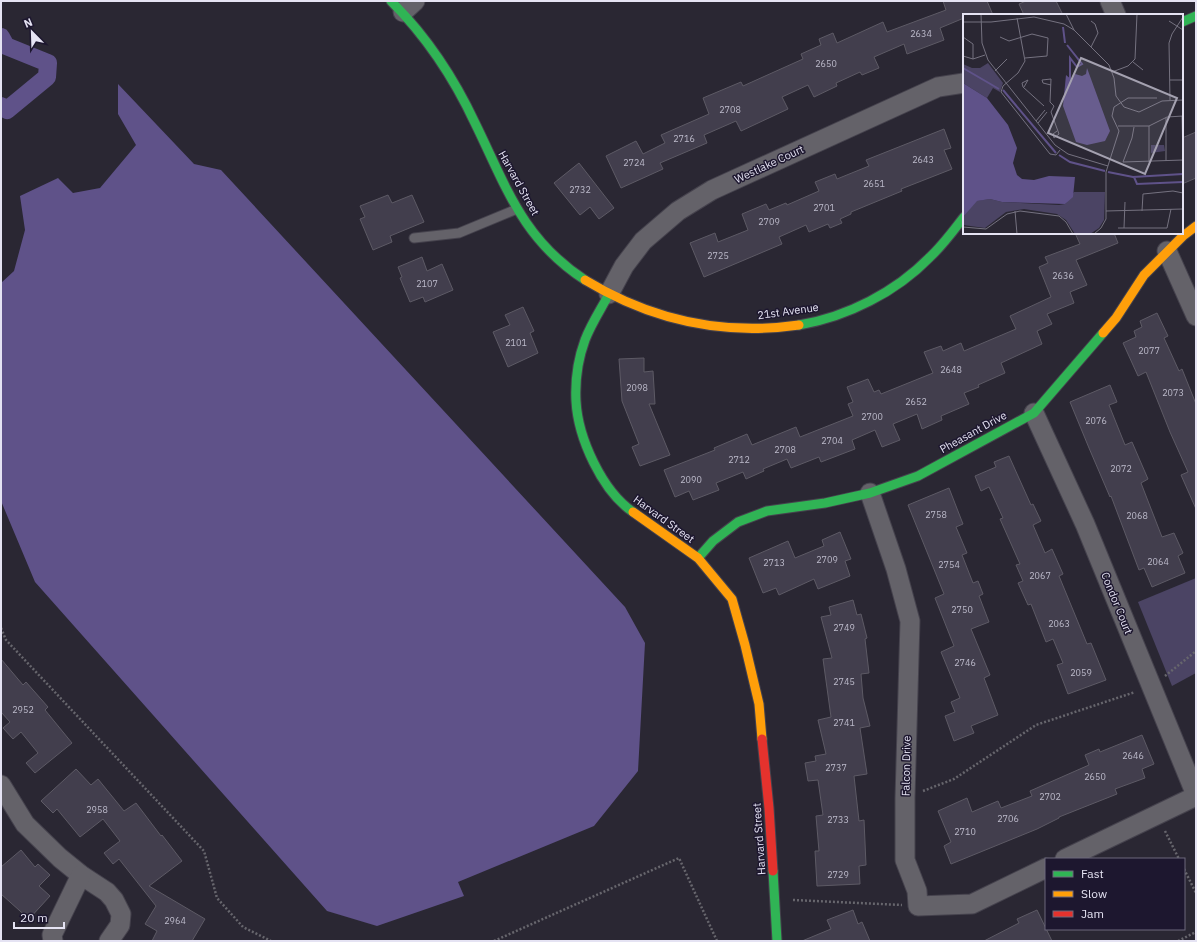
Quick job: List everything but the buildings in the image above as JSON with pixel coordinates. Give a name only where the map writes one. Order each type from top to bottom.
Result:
[{"type":"street","points":[[1110,1],[1116,14]]},
{"type":"street","name":"Harvard Street","points":[[403,5],[445,69],[474,119],[494,164],[518,209],[544,246],[575,274],[610,294],[585,340],[577,374],[576,401],[583,437],[598,471],[614,494],[627,508],[698,558],[732,599],[757,696],[769,808],[777,941]]},
{"type":"street","points":[[1183,22],[1196,16]]},
{"type":"street","name":"Westlake Court","points":[[610,294],[624,266],[643,241],[678,211],[712,190],[938,87],[963,83]]},
{"type":"street","name":"21st Avenue","points":[[610,294],[642,309],[680,322],[725,328],[759,328],[817,322],[861,306],[901,282],[936,251],[963,218]]},
{"type":"street","name":"Pheasant Drive","points":[[698,558],[713,540],[738,522],[767,511],[825,503],[870,493],[918,476],[1034,413],[1116,318],[1144,275],[1167,251],[1196,226]]},
{"type":"street","points":[[1167,251],[1196,316]]},
{"type":"street","name":"Condor Court","points":[[1034,413],[1085,524],[1196,795]]},
{"type":"street","name":"Falcon Drive","points":[[870,493],[896,569],[910,621],[905,798],[905,860],[917,891],[918,906]]},
{"type":"street","points":[[1,785],[25,824],[60,858],[81,875],[108,892],[114,900],[121,914],[120,925],[109,941]]},
{"type":"street","points":[[1067,858],[1196,795]]},
{"type":"street","points":[[918,906],[972,904],[1045,868]]},
{"type":"street","points":[[53,941],[52,935],[81,875]]},
{"type":"lane","points":[[414,238],[459,233],[518,209]]},
{"type":"path","points":[[1,628],[6,640],[204,851],[217,898],[243,927],[271,941]]},
{"type":"path","points":[[905,798],[954,779],[1036,726],[1151,687],[1196,651]]},
{"type":"path","points":[[1157,814],[1179,858]]},
{"type":"path","points":[[494,941],[680,858],[717,941]]},
{"type":"path","points":[[1185,871],[1196,893]]},
{"type":"path","points":[[774,900],[918,906]]},
{"type":"path","points":[[1178,941],[1196,932]]},
{"type":"shaded area","points":[[118,84],[194,164],[221,170],[625,607],[645,643],[638,771],[594,826],[458,882],[464,896],[377,926],[327,911],[35,582],[1,501],[1,283],[14,271],[25,230],[20,196],[58,178],[73,193],[100,188],[136,145],[118,114]]},
{"type":"shaded area","points":[[1196,578],[1196,673],[1172,686],[1138,602]]},
{"type":"waterway","points":[[1,37],[6,46],[48,63],[47,77],[7,110],[1,106]]},
{"type":"traffic: fast","points":[[391,1],[416,28],[438,58],[458,90],[507,190],[531,229],[563,264],[585,280]]},
{"type":"traffic: fast","points":[[1183,22],[1196,16]]},
{"type":"traffic: fast","points":[[799,325],[835,316],[853,309],[886,292],[917,270],[944,243],[963,218]]},
{"type":"traffic: fast","points":[[609,294],[590,328],[580,355],[576,386],[576,401],[581,431],[594,462],[611,491],[633,512]]},
{"type":"traffic: fast","points":[[698,558],[713,541],[738,522],[767,511],[825,503],[870,493],[918,476],[1034,413],[1103,333]]},
{"type":"traffic: fast","points":[[773,871],[777,941]]},
{"type":"traffic: slow","points":[[1103,333],[1116,318],[1144,275],[1183,236],[1196,226]]},
{"type":"traffic: slow","points":[[585,280],[610,294],[635,305],[661,315],[688,322],[742,328],[770,328],[799,325]]},
{"type":"traffic: slow","points":[[633,512],[698,558],[732,599],[759,704],[762,739]]},
{"type":"traffic: jam","points":[[762,739],[769,808],[773,871]]}]
